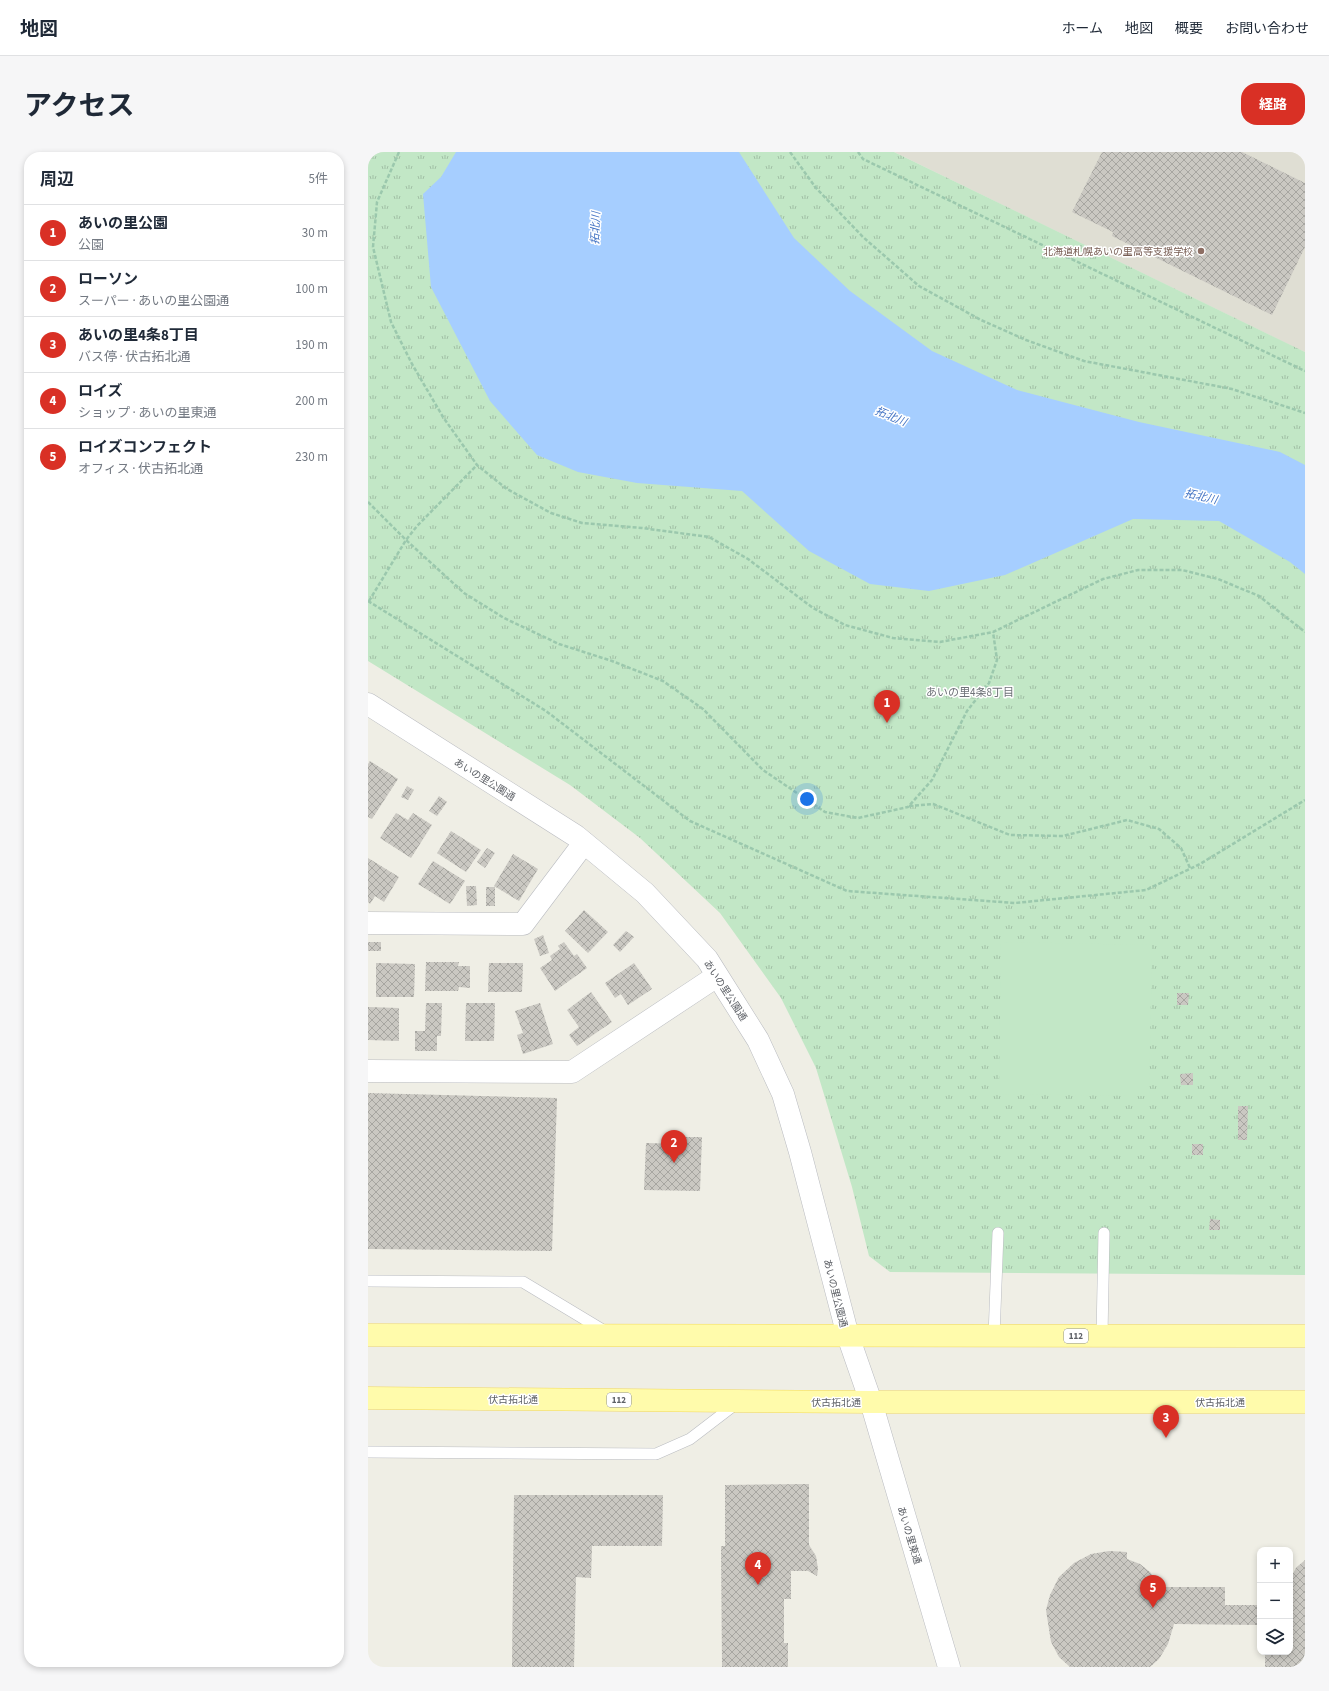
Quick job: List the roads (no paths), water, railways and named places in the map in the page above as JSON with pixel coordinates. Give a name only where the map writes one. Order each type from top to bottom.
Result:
[{"type":"main road","name":"112","points":[[368,1335],[1305,1336]]},
{"type":"main road","name":"伏古拓北通","points":[[368,1398],[871,1402],[1305,1402]]},
{"type":"street","name":"あいの里公園通","points":[[368,705],[584,843],[645,893],[707,959],[758,1040],[783,1094],[800,1152],[848,1336],[871,1402]]},
{"type":"street","points":[[368,923],[523,924],[584,843]]},
{"type":"street","points":[[368,1072],[572,1072],[718,976]]},
{"type":"street","name":"あいの里東通","points":[[871,1402],[949,1667]]},
{"type":"lane","points":[[994,1336],[998,1233]]},
{"type":"lane","points":[[1102,1336],[1104,1233]]},
{"type":"lane","points":[[368,1281],[523,1282],[612,1336]]},
{"type":"lane","points":[[368,1452],[656,1454],[690,1439],[739,1401]]},
{"type":"water","name":"拓北川","points":[[456,152],[739,152],[794,238],[850,291],[932,351],[1017,390],[1139,422],[1280,452],[1305,465],[1305,574],[1290,562],[1219,521],[1133,519],[1005,575],[929,591],[870,584],[809,551],[742,491],[637,483],[578,472],[537,455],[490,401],[431,287],[423,194],[441,177]]},
{"type":"place","name":"北海道札幌あいの里高等支援学校","points":[[1201,251]]},
{"type":"place","name":"あいの里公園","points":[[887,723]]},
{"type":"place","name":"ローソン","points":[[674,1163]]},
{"type":"place","name":"あいの里4条8丁目","points":[[1166,1438]]},
{"type":"place","name":"ロイズ","points":[[758,1585]]},
{"type":"place","name":"ロイズコンフェクト","points":[[1153,1608]]},
{"type":"district","name":"あいの里4条8丁目","points":[[970,692]]}]
